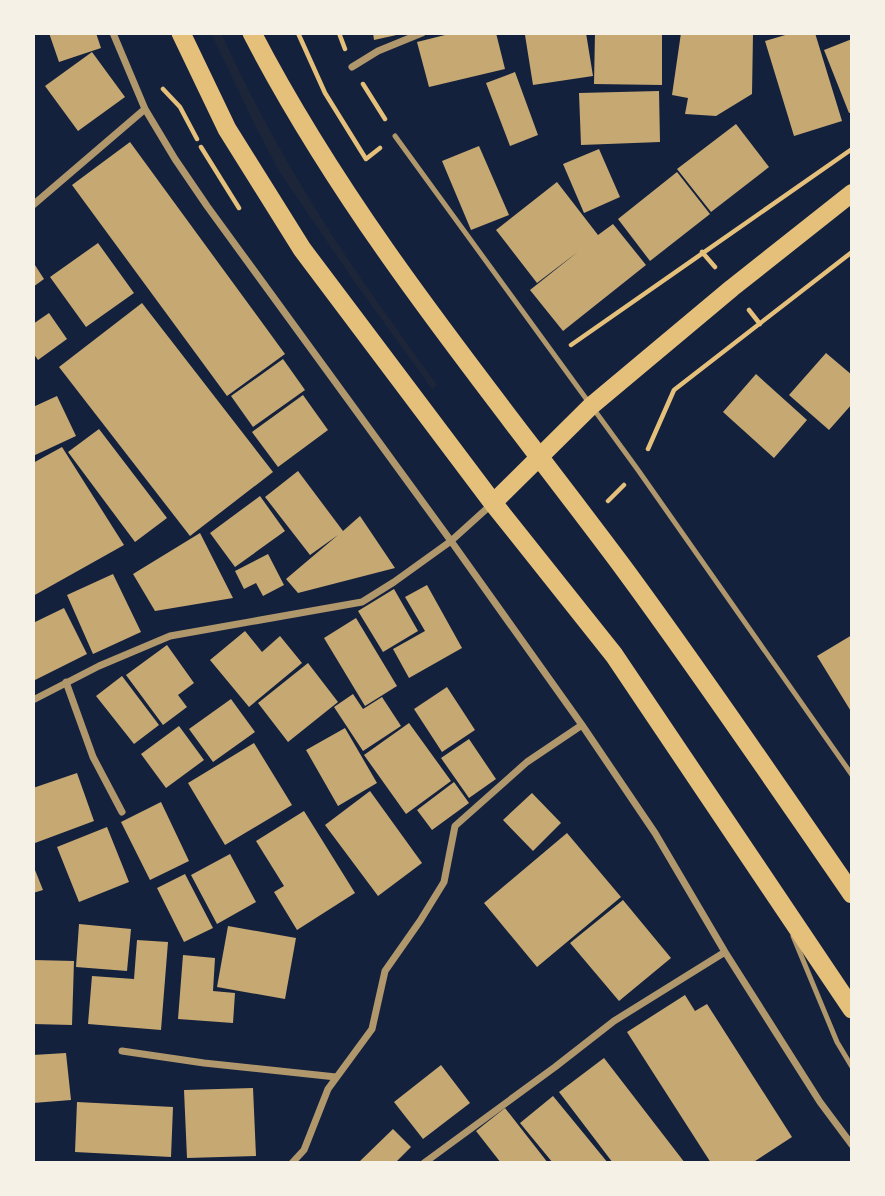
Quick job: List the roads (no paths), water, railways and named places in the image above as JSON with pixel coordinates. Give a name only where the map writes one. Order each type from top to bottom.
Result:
[{"type":"highway","points":[[181,33],[227,129],[302,249],[493,503],[614,655],[852,1009]]},
{"type":"highway","points":[[252,33],[289,102],[369,226],[496,402],[622,567],[852,894]]},
{"type":"main road","points":[[493,503],[591,406],[852,192]]},
{"type":"street","points":[[113,33],[145,109],[175,159],[582,725],[655,833],[725,952],[820,1102],[852,1145]]},
{"type":"street","points":[[352,67],[378,51],[422,33]]},
{"type":"street","points":[[33,205],[145,109]]},
{"type":"street","points":[[33,700],[99,666],[170,636],[362,602],[451,541],[493,503]]},
{"type":"street","points":[[66,682],[93,757],[122,812]]},
{"type":"street","points":[[292,1163],[303,1150],[328,1089],[372,1029],[385,971],[444,882],[455,826],[527,762],[582,725]]},
{"type":"street","points":[[424,1163],[614,1021],[725,952]]},
{"type":"street","points":[[122,1051],[336,1077]]},
{"type":"lane","points":[[262,33],[268,64]]},
{"type":"lane","points":[[395,136],[638,470],[852,775]]},
{"type":"lane","points":[[776,896],[837,1042],[852,1067]]}]
